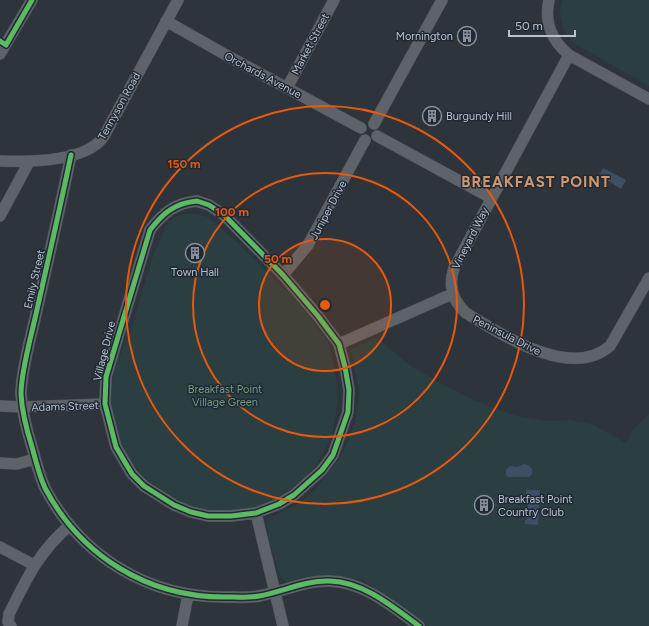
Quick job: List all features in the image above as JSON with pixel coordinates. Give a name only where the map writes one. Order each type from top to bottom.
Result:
[{"type":"street","name":"Tennyson Road","points":[[0,161],[29,162],[71,155],[93,148],[101,140],[178,0]]},
{"type":"street","name":"Market Street","points":[[287,88],[334,0]]},
{"type":"street","points":[[374,124],[442,0]]},
{"type":"street","points":[[549,0],[547,15],[552,35],[562,49],[569,55],[649,99]]},
{"type":"street","points":[[2,47],[30,1]]},
{"type":"street","name":"Orchards Avenue","points":[[166,21],[361,128]]},
{"type":"street","name":"Vineyard Way","points":[[452,294],[451,280],[454,268],[569,55]]},
{"type":"street","points":[[366,123],[374,124],[378,128],[377,136],[371,140],[366,140],[362,136],[361,128],[366,123]]},
{"type":"street","points":[[377,136],[491,198]]},
{"type":"street","name":"Juniper Drive","points":[[283,275],[308,245],[366,140]]},
{"type":"street","name":"Emily Street","points":[[71,155],[29,344],[21,394],[27,432],[44,486],[70,525],[89,545],[124,572],[156,586],[188,595],[257,597],[317,582],[329,581],[349,584],[374,595],[419,626]]},
{"type":"street","points":[[0,216],[29,162]]},
{"type":"street","name":"Village Drive","points":[[185,202],[197,202],[209,205],[224,215],[283,275],[318,316],[339,344],[349,390],[348,412],[333,455],[322,470],[294,495],[279,504],[256,513],[208,516],[174,505],[144,486],[132,474],[116,447],[105,404],[106,377],[150,230],[165,212],[185,202]]},
{"type":"street","name":"Peninsula Drive","points":[[452,294],[459,307],[466,313],[531,350],[551,356],[587,358],[603,352],[610,346],[649,278]]},
{"type":"street","points":[[339,344],[452,294]]},
{"type":"street","name":"Adams Street","points":[[0,406],[23,407],[105,404]]},
{"type":"street","points":[[0,463],[17,464],[35,459]]},
{"type":"street","points":[[256,513],[283,626]]},
{"type":"street","points":[[6,624],[9,614],[34,565],[48,546],[70,525]]},
{"type":"street","points":[[0,547],[34,565]]},
{"type":"street","points":[[182,626],[188,595]]},
{"type":"green space","points":[[562,0],[649,0],[649,86],[575,44],[564,30],[560,19]]},
{"type":"green space","name":"Breakfast Point Village Green","points":[[190,213],[208,217],[237,242],[299,303],[328,342],[335,370],[338,400],[332,436],[317,464],[293,488],[266,504],[238,511],[202,511],[170,496],[143,476],[120,447],[111,404],[113,371],[131,330],[151,261],[166,225],[175,217]]},
{"type":"green space","points":[[377,338],[412,367],[463,395],[490,407],[517,416],[545,421],[569,420],[592,424],[626,443],[633,430],[649,414],[649,626],[427,626],[364,580],[332,576],[299,578],[287,582],[281,578],[268,537],[267,519],[299,503],[316,489],[340,458],[355,423],[359,393],[351,349]]},
{"type":"water","points":[[603,168],[626,180],[621,189],[599,175]]},
{"type":"water","points":[[524,464],[530,466],[532,469],[532,474],[529,477],[508,477],[506,475],[506,470],[510,466],[517,467]]},
{"type":"water","points":[[526,490],[540,490],[538,525],[525,524],[525,520],[527,520],[528,495],[526,495]]},
{"type":"cycle path","points":[[0,41],[6,45],[32,0]]},
{"type":"cycle path","points":[[71,155],[21,385],[22,408],[39,473],[45,488],[60,512],[77,534],[97,552],[119,568],[143,580],[169,590],[196,595],[255,597],[312,582],[343,582],[378,597],[419,626]]},
{"type":"cycle path","points":[[197,201],[209,205],[224,215],[283,275],[318,316],[339,344],[345,367],[349,390],[348,412],[333,455],[322,470],[294,495],[279,504],[256,513],[231,516],[208,516],[191,512],[174,505],[144,486],[132,474],[116,447],[105,404],[106,377],[150,230],[170,210],[182,204],[197,201]]},
{"type":"place","name":"Mornington","points":[[467,36]]},
{"type":"place","name":"Burgundy Hill","points":[[432,116]]},
{"type":"place","name":"Town Hall","points":[[195,253]]},
{"type":"place","name":"Breakfast Point Country Club","points":[[484,505]]},
{"type":"district","name":"BREAKFAST POINT","points":[[536,182]]}]
